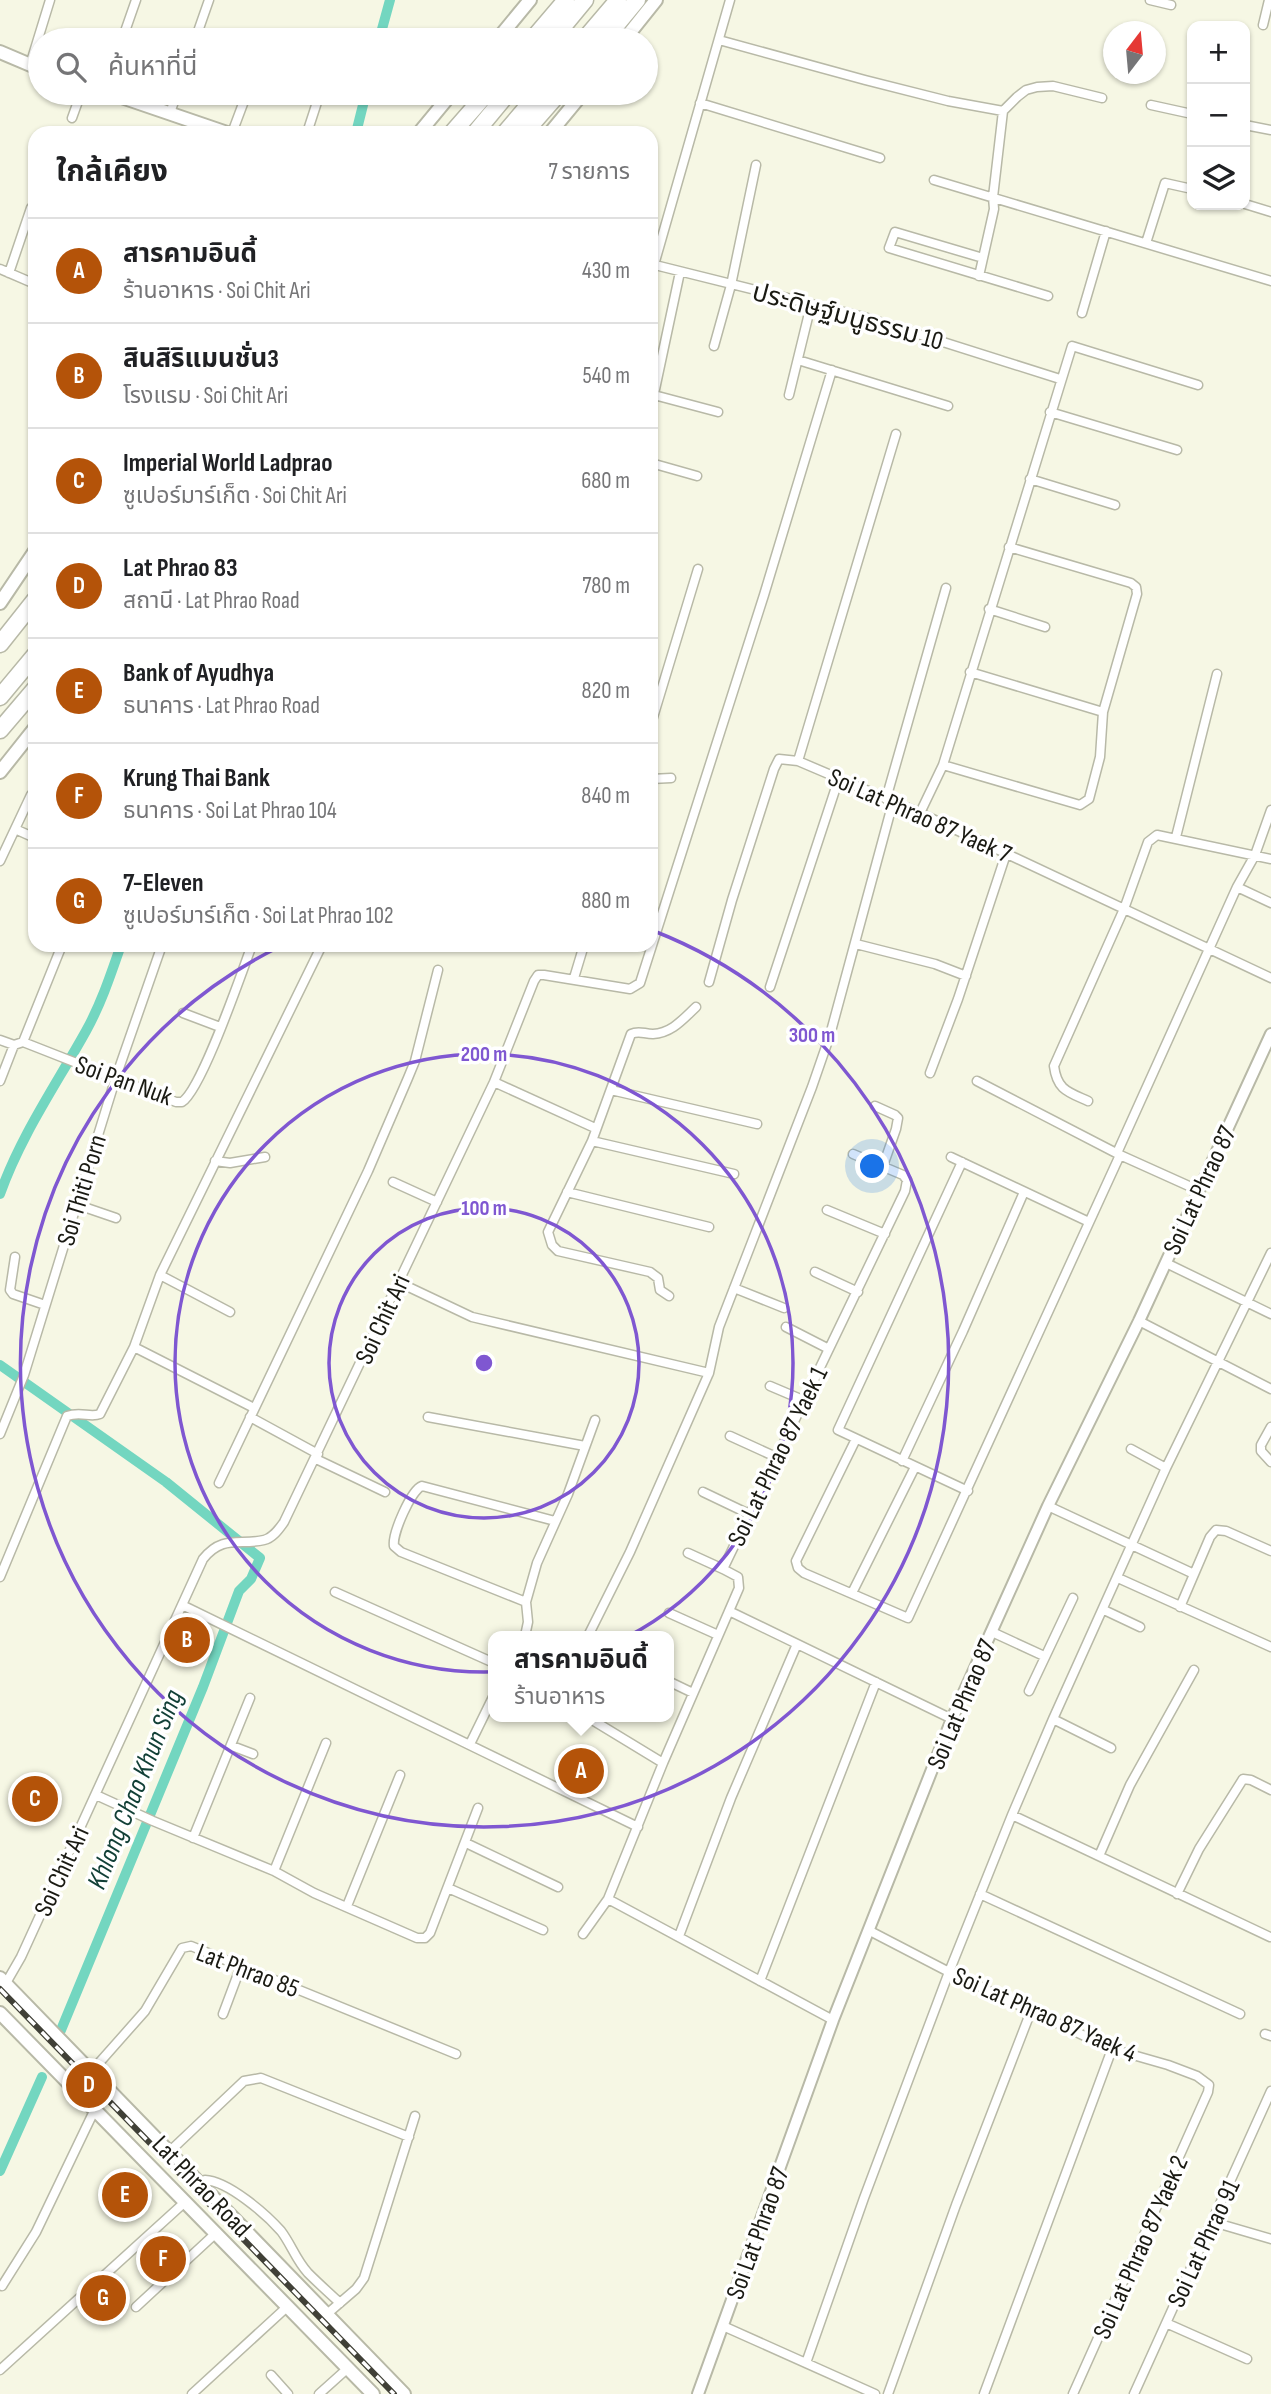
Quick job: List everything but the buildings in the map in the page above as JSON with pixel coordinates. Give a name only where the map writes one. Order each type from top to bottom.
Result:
[{"type":"highway","points":[[542,28],[566,0]]},
{"type":"highway","points":[[562,28],[585,0]]},
{"type":"highway","points":[[594,28],[618,0]]},
{"type":"highway","points":[[614,28],[637,0]]},
{"type":"highway","points":[[458,126],[476,105]]},
{"type":"highway","points":[[481,126],[498,105]]},
{"type":"highway","points":[[511,126],[530,105]]},
{"type":"highway","points":[[530,126],[548,105]]},
{"type":"highway","points":[[0,644],[28,609]]},
{"type":"highway","points":[[0,697],[28,663]]},
{"type":"highway","points":[[0,730],[28,697]]},
{"type":"main road","points":[[506,28],[530,0]]},
{"type":"main road","points":[[634,28],[656,0]]},
{"type":"main road","points":[[0,52],[28,64]]},
{"type":"main road","points":[[146,105],[209,126]]},
{"type":"main road","points":[[425,126],[442,105]]},
{"type":"main road","points":[[556,126],[573,105]]},
{"type":"main road","points":[[0,603],[28,561]]},
{"type":"main road","points":[[0,772],[28,737]]},
{"type":"main road","name":"Lat Phrao Road","points":[[3,1980],[404,2394]]},
{"type":"main road","name":"Lat Phrao Road","points":[[0,2013],[373,2394]]},
{"type":"street","points":[[44,28],[50,0]]},
{"type":"street","points":[[126,28],[136,0]]},
{"type":"street","points":[[199,28],[209,0]]},
{"type":"street","points":[[658,245],[730,0]]},
{"type":"street","points":[[1150,0],[1171,5]]},
{"type":"street","points":[[1263,24],[1269,0]]},
{"type":"street","points":[[719,40],[947,101],[1003,111]]},
{"type":"street","points":[[979,276],[993,218],[1003,111],[1017,97],[1037,86],[1052,86],[1102,98]]},
{"type":"street","points":[[701,103],[880,158]]},
{"type":"street","points":[[72,118],[76,105]]},
{"type":"street","points":[[170,113],[173,105]]},
{"type":"street","points":[[233,126],[242,105]]},
{"type":"street","points":[[309,126],[316,105]]},
{"type":"street","points":[[1151,105],[1187,113]]},
{"type":"street","points":[[1250,126],[1271,130]]},
{"type":"street","points":[[714,346],[731,285],[756,165]]},
{"type":"street","points":[[934,180],[1271,281]]},
{"type":"street","points":[[1146,243],[1165,183],[1187,188]]},
{"type":"street","points":[[1250,206],[1271,212]]},
{"type":"street","points":[[9,273],[28,217]]},
{"type":"street","points":[[1082,313],[1106,231]]},
{"type":"street","points":[[982,258],[895,232],[889,248],[1048,296]]},
{"type":"street","name":"ประดิษฐ์มนูธรรม 10","points":[[658,266],[864,317],[1060,379]]},
{"type":"street","points":[[0,269],[28,281]]},
{"type":"street","points":[[658,376],[680,272]]},
{"type":"street","points":[[789,395],[811,305]]},
{"type":"street","points":[[920,813],[943,765],[1072,346],[1198,385]]},
{"type":"street","points":[[798,360],[948,407]]},
{"type":"street","points":[[658,927],[764,595],[832,370]]},
{"type":"street","points":[[658,396],[719,412]]},
{"type":"street","points":[[1050,412],[1177,450]]},
{"type":"street","points":[[798,761],[896,433]]},
{"type":"street","points":[[658,465],[697,476]]},
{"type":"street","points":[[1030,479],[1115,505]]},
{"type":"street","points":[[943,765],[1080,805],[1089,799],[1100,757],[1103,712],[1138,594],[1136,587],[1009,547]]},
{"type":"street","points":[[658,701],[698,569]]},
{"type":"street","points":[[590,1631],[630,1552],[709,1373],[719,1327],[812,1087],[856,944],[889,801],[946,588]]},
{"type":"street","points":[[989,609],[1045,627]]},
{"type":"street","points":[[970,672],[1103,712]]},
{"type":"street","points":[[1176,837],[1217,674]]},
{"type":"street","name":"Soi Lat Phrao 87 Yaek 7","points":[[709,982],[732,900],[779,759],[798,761],[920,813],[1271,978]]},
{"type":"street","points":[[658,779],[671,778]]},
{"type":"street","points":[[770,987],[839,778]]},
{"type":"street","points":[[0,861],[28,801]]},
{"type":"street","points":[[856,1439],[796,1561],[798,1568],[908,1618],[968,1491],[1237,887],[1255,855],[1271,810]]},
{"type":"street","points":[[15,829],[28,835]]},
{"type":"street","points":[[1088,1101],[1067,1092],[1059,1085],[1054,1066],[1124,909],[1148,842],[1157,835],[1176,837],[1271,859]]},
{"type":"street","points":[[930,1073],[966,976],[1006,854]]},
{"type":"street","points":[[1237,887],[1271,903]]},
{"type":"street","points":[[856,944],[935,964],[966,976]]},
{"type":"street","points":[[0,1040],[13,1045],[23,1042],[59,952]]},
{"type":"street","name":"Soi Thiti Porn","points":[[0,1434],[22,1379],[116,1077],[160,952]]},
{"type":"street","points":[[183,1013],[220,1027],[249,952]]},
{"type":"street","points":[[0,1577],[67,1416],[76,1412],[96,1416],[100,1414],[134,1347],[160,1275],[319,952]]},
{"type":"street","points":[[582,952],[574,978],[630,989],[640,983],[650,952]]},
{"type":"street","points":[[219,1483],[368,1171],[408,1078],[415,1061],[438,970]]},
{"type":"street","name":"Soi Chit Ari","points":[[3,1980],[21,1957],[208,1553],[219,1546],[236,1542],[263,1541],[271,1537],[285,1522],[494,1082],[534,981],[538,975],[574,978]]},
{"type":"street","points":[[669,1296],[660,1290],[658,1278],[650,1272],[558,1251],[552,1245],[548,1232],[592,1141],[631,1034],[636,1031],[657,1033],[672,1029],[696,1007]]},
{"type":"street","name":"Soi Pan Nuk","points":[[23,1042],[181,1102],[190,1094],[220,1027]]},
{"type":"street","name":"Soi Lat Phrao 87","points":[[698,2394],[833,2020],[953,1720],[1048,1506],[1139,1321],[1271,1034]]},
{"type":"street","points":[[0,1081],[13,1045]]},
{"type":"street","points":[[977,1081],[1119,1154],[1200,1191]]},
{"type":"street","points":[[494,1082],[595,1128]]},
{"type":"street","points":[[611,1090],[757,1124]]},
{"type":"street","points":[[875,1106],[898,1118],[883,1166]]},
{"type":"street","points":[[592,1141],[734,1174]]},
{"type":"street","name":"Soi Lat Phrao 87 Yaek 1","points":[[583,1934],[608,1899],[729,1611],[740,1581],[738,1577],[723,1569],[803,1400],[858,1292],[907,1184],[903,1175],[853,1154]]},
{"type":"street","points":[[215,1161],[230,1163],[265,1157]]},
{"type":"street","points":[[951,1157],[1089,1222]]},
{"type":"street","points":[[961,1162],[838,1430],[968,1491]]},
{"type":"street","points":[[393,1182],[437,1202]]},
{"type":"street","points":[[566,1192],[709,1227]]},
{"type":"street","points":[[902,1461],[1024,1192]]},
{"type":"street","points":[[78,1205],[116,1218]]},
{"type":"street","points":[[827,1210],[885,1234]]},
{"type":"street","points":[[806,2362],[949,1972],[1012,1815],[1166,1468],[1271,1252]]},
{"type":"street","points":[[15,1257],[10,1290],[13,1294],[45,1305]]},
{"type":"street","points":[[1166,1263],[1271,1314]]},
{"type":"street","points":[[815,1272],[858,1292]]},
{"type":"street","points":[[160,1275],[230,1311]]},
{"type":"street","points":[[398,1282],[472,1317],[709,1373]]},
{"type":"street","points":[[734,1288],[784,1308]]},
{"type":"street","points":[[1139,1321],[1271,1389]]},
{"type":"street","points":[[786,1327],[829,1349]]},
{"type":"street","points":[[134,1347],[254,1408]]},
{"type":"street","points":[[770,1386],[803,1400]]},
{"type":"street","points":[[250,1417],[317,1457],[385,1492]]},
{"type":"street","points":[[428,1417],[585,1446]]},
{"type":"street","points":[[527,1631],[526,1602],[537,1563],[568,1494],[594,1420]]},
{"type":"street","points":[[1271,1427],[1261,1445],[1261,1451],[1271,1462]]},
{"type":"street","points":[[730,1436],[776,1457]]},
{"type":"street","points":[[1131,1449],[1166,1468]]},
{"type":"street","points":[[852,1592],[915,1467]]},
{"type":"street","points":[[526,1602],[401,1552],[394,1546],[394,1537],[414,1490],[422,1486],[555,1521]]},
{"type":"street","points":[[703,1493],[750,1514]]},
{"type":"street","points":[[1048,1506],[1194,1574]]},
{"type":"street","points":[[1180,1607],[1210,1537],[1216,1530],[1226,1531],[1271,1551]]},
{"type":"street","points":[[688,1553],[723,1569]]},
{"type":"street","points":[[1118,1578],[1271,1647]]},
{"type":"street","points":[[335,1592],[488,1660]]},
{"type":"street","points":[[1029,1691],[1073,1598]]},
{"type":"street","points":[[183,1605],[638,1827]]},
{"type":"street","points":[[1104,1610],[1140,1627]]},
{"type":"street","points":[[729,1611],[953,1720]]},
{"type":"street","points":[[669,1612],[718,1635]]},
{"type":"street","points":[[992,1632],[1044,1656]]},
{"type":"street","points":[[679,1936],[731,1798],[797,1644]]},
{"type":"street","points":[[1099,1857],[1136,1773],[1194,1670]]},
{"type":"street","points":[[760,1981],[876,1682]]},
{"type":"street","points":[[674,1684],[693,1693]]},
{"type":"street","points":[[193,1838],[250,1699]]},
{"type":"street","points":[[470,1744],[488,1708]]},
{"type":"street","points":[[1053,1720],[1111,1748]]},
{"type":"street","points":[[596,1722],[663,1763]]},
{"type":"street","points":[[274,1871],[326,1743]]},
{"type":"street","points":[[232,1746],[253,1754]]},
{"type":"street","points":[[347,1906],[400,1775]]},
{"type":"street","points":[[1177,1894],[1199,1849],[1242,1779],[1251,1780],[1271,1790]]},
{"type":"street","points":[[96,1795],[274,1871],[314,1893],[418,1938],[425,1938],[430,1933],[478,1808]]},
{"type":"street","points":[[1012,1815],[1270,1937]]},
{"type":"street","points":[[466,1843],[558,1887]]},
{"type":"street","points":[[448,1888],[543,1930]]},
{"type":"street","points":[[980,1894],[1240,2014]]},
{"type":"street","points":[[608,1899],[833,2020]]},
{"type":"street","name":"Soi Lat Phrao 87 Yaek 4","points":[[868,1930],[949,1972],[1112,2049],[1197,2076],[1209,2085],[1205,2100]]},
{"type":"street","name":"Lat Phrao 85","points":[[92,2071],[145,2011],[182,1948],[191,1946],[456,2054]]},
{"type":"street","points":[[223,2014],[242,1966]]},
{"type":"street","points":[[888,2394],[956,2205],[1031,2011]]},
{"type":"street","points":[[984,2394],[1112,2049]]},
{"type":"street","points":[[169,2152],[244,2081],[252,2078],[261,2078],[409,2137]]},
{"type":"street","name":"Soi Lat Phrao 91","points":[[1134,2394],[1271,2091]]},
{"type":"street","name":"Soi Lat Phrao 87 Yaek 2","points":[[1073,2394],[1205,2100]]},
{"type":"street","points":[[2,2286],[36,2232],[95,2109]]},
{"type":"street","points":[[327,2314],[356,2289],[364,2278],[415,2116]]},
{"type":"street","points":[[200,2184],[205,2180],[220,2183],[266,2218],[280,2230],[307,2272],[340,2303]]},
{"type":"street","points":[[0,2370],[185,2202]]},
{"type":"street","points":[[1213,2222],[1271,2239]]},
{"type":"street","points":[[136,2307],[216,2233]]},
{"type":"street","points":[[192,2394],[288,2306]]},
{"type":"street","points":[[1166,2323],[1247,2359]]},
{"type":"street","points":[[723,2326],[875,2394]]},
{"type":"street","points":[[318,2394],[348,2368]]},
{"type":"street","points":[[271,2375],[288,2394]]},
{"type":"waterway","name":"Khlong Chao Khun Sing","points":[[382,28],[390,0]]},
{"type":"waterway","name":"Khlong Chao Khun Sing","points":[[358,126],[363,105]]},
{"type":"waterway","name":"Khlong Chao Khun Sing","points":[[0,1194],[29,1131],[91,1021],[118,952]]},
{"type":"waterway","name":"Khlong Chao Khun Sing","points":[[0,1365],[166,1482],[260,1558],[251,1579],[239,1591],[203,1687],[61,2030]]},
{"type":"waterway","name":"Khlong Chao Khun Sing","points":[[0,2171],[42,2077]]},
{"type":"railway","points":[[0,1989],[394,2394]]},
{"type":"place","name":"สินสิริแมนชั่น3","points":[[187,1640]]},
{"type":"place","name":"สารคามอินดี้","points":[[581,1771]]},
{"type":"place","name":"Imperial World Ladprao","points":[[35,1799]]},
{"type":"place","name":"Lat Phrao 83","points":[[89,2085]]},
{"type":"place","name":"Bank of Ayudhya","points":[[125,2195]]},
{"type":"place","name":"Krung Thai Bank","points":[[163,2259]]},
{"type":"place","name":"7-Eleven","points":[[103,2298]]}]
